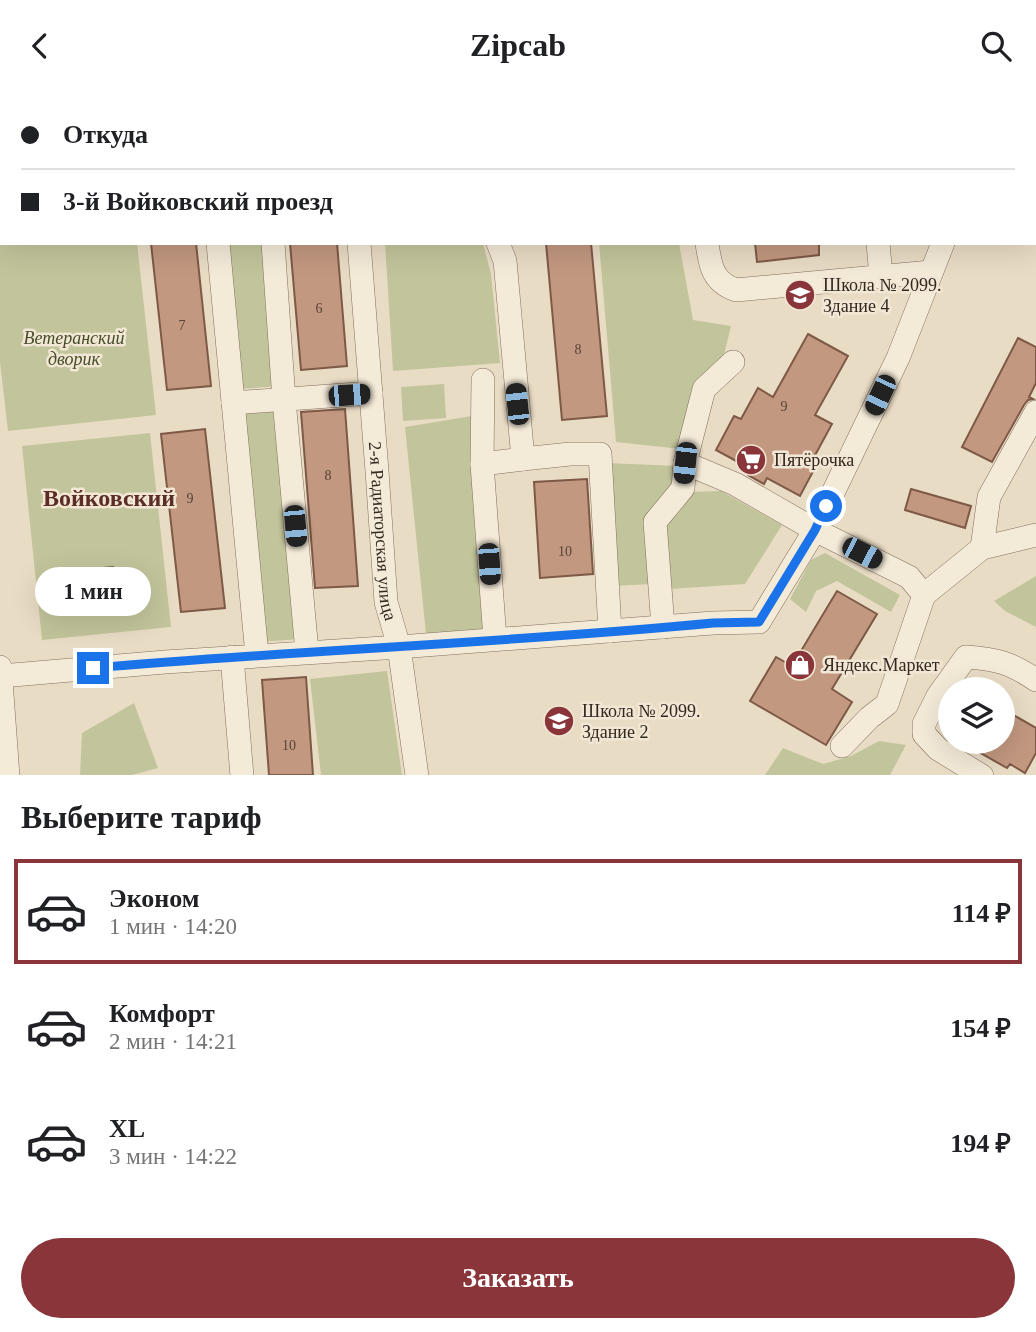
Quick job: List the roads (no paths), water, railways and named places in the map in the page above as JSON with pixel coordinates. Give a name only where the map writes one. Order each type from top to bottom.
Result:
[{"type":"street","points":[[218,245],[257,655]]},
{"type":"street","points":[[273,245],[307,652]]},
{"type":"street","name":"2-я Радиаторская улица","points":[[359,245],[386,602],[399,647],[417,775]]},
{"type":"street","points":[[499,245],[505,261],[523,459]]},
{"type":"street","points":[[707,245],[710,265],[726,286],[736,290],[931,272]]},
{"type":"street","points":[[878,245],[881,276]]},
{"type":"street","points":[[8,775],[1,679],[257,655],[759,622],[815,530],[898,358],[942,245]]},
{"type":"street","points":[[663,627],[655,522],[683,488],[685,463],[704,389],[733,362]]},
{"type":"street","points":[[484,380],[482,464],[495,639]]},
{"type":"street","points":[[233,404],[370,393]]},
{"type":"street","points":[[982,548],[989,496],[1036,412]]},
{"type":"street","points":[[482,464],[570,454],[600,454],[610,631]]},
{"type":"street","points":[[685,463],[735,484],[815,530],[908,577],[924,595]]},
{"type":"street","points":[[842,746],[887,704],[924,595],[982,548],[1036,535]]},
{"type":"street","points":[[232,657],[242,775]]},
{"type":"street","points":[[982,775],[938,749],[924,734],[924,724],[938,696],[966,657],[992,658],[1018,668],[1036,680]]},
{"type":"place","name":"Школа № 2099. Здание 4","points":[[800,295]]},
{"type":"place","name":"Пятёрочка","points":[[751,460]]},
{"type":"place","name":"Яндекс.Маркет","points":[[800,665]]},
{"type":"place","name":"Школа № 2099. Здание 2","points":[[559,721]]},
{"type":"district","name":"Войковский","points":[[109,498]]},
{"type":"park label","name":"Ветеранский дворик","points":[[74,348]]}]
